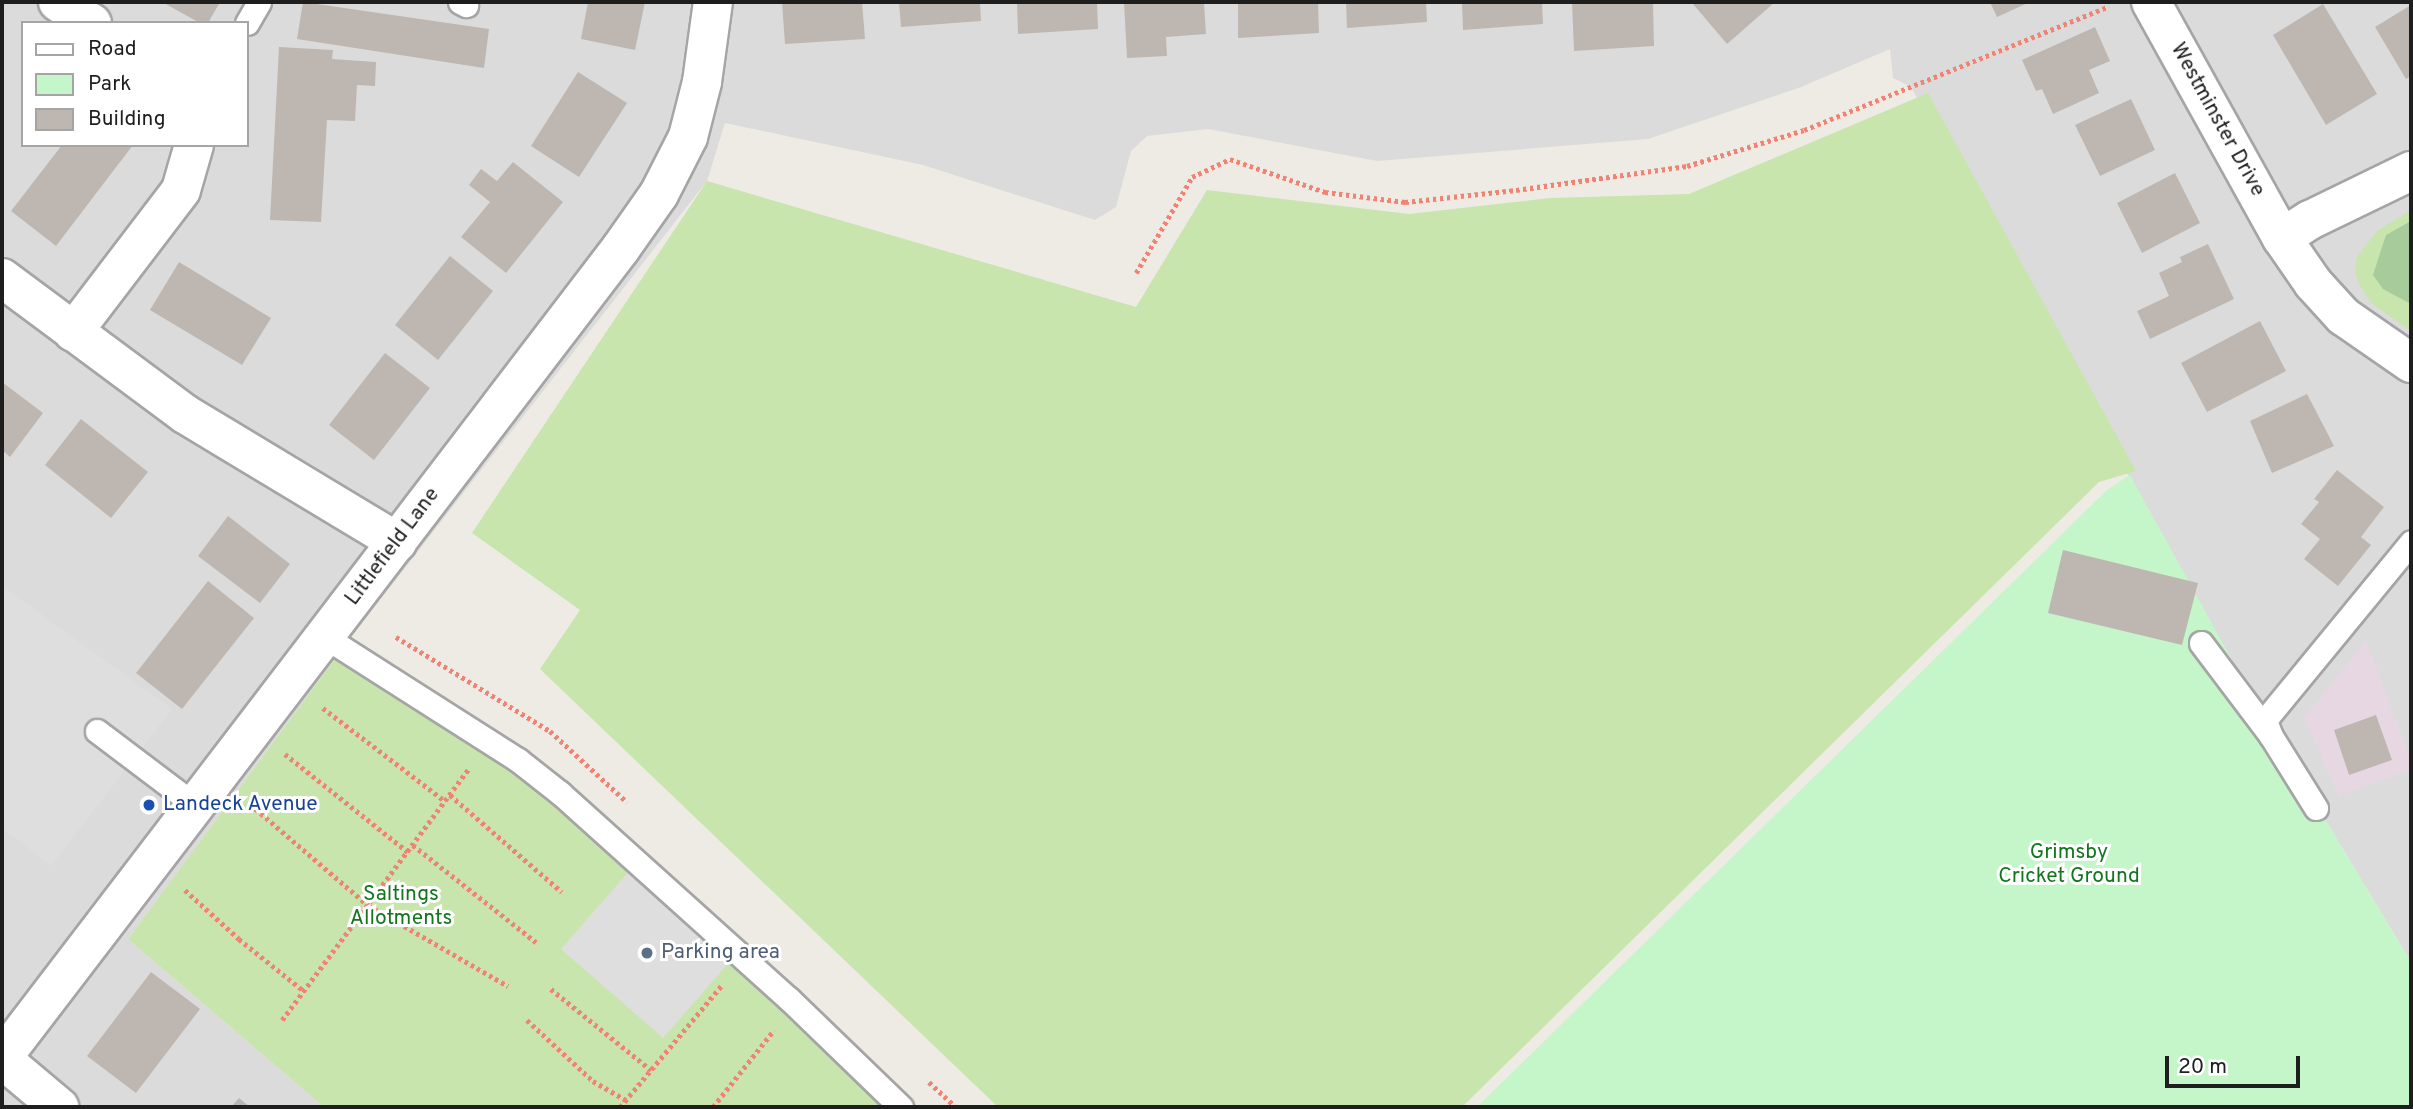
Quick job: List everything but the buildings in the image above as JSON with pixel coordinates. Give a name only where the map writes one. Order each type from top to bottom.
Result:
[{"type":"street","points":[[58,2],[89,21]]},
{"type":"street","name":"Littlefield Lane","points":[[2,1058],[325,637],[659,194],[688,137],[702,82],[713,2]]},
{"type":"street","name":"Westminster Drive","points":[[2151,2],[2282,238],[2313,283],[2343,316],[2411,363]]},
{"type":"street","points":[[73,332],[180,190],[193,147]]},
{"type":"street","points":[[2282,238],[2310,220],[2411,171]]},
{"type":"street","points":[[2,278],[185,414],[397,541]]},
{"type":"street","points":[[2,1058],[59,1107]]},
{"type":"lane","points":[[248,21],[259,2]]},
{"type":"lane","points":[[2271,736],[2265,720],[2411,542]]},
{"type":"lane","points":[[325,637],[490,741],[560,793],[794,1004],[901,1107]]},
{"type":"lane","points":[[2201,643],[2271,736],[2316,808]]},
{"type":"lane","points":[[97,731],[195,805]]},
{"type":"path","points":[[1136,273],[1192,177],[1230,159],[1325,192],[1405,202],[1687,166],[1817,125],[2118,2]]},
{"type":"path","points":[[318,705],[445,801]]},
{"type":"path","points":[[282,1020],[490,741]]},
{"type":"path","points":[[284,754],[408,852]]},
{"type":"path","points":[[450,795],[562,892]]},
{"type":"path","points":[[246,800],[368,905],[508,986]]},
{"type":"path","points":[[413,845],[537,942]]},
{"type":"path","points":[[177,883],[239,939],[304,991]]},
{"type":"path","points":[[620,1107],[744,959]]},
{"type":"path","points":[[551,989],[651,1070]]},
{"type":"path","points":[[713,1107],[794,1004]]},
{"type":"path","points":[[527,1020],[593,1081],[626,1101]]},
{"type":"shaded area","points":[[2,2],[2411,2],[2411,962],[2265,720],[1911,87],[1893,78],[1890,49],[1801,87],[1648,139],[1377,161],[1208,129],[1147,136],[1131,151],[1116,207],[1095,220],[923,165],[725,123],[707,181],[351,637],[128,939],[324,1107],[2,1107]]},
{"type":"shaded area","points":[[2,586],[172,709],[51,866],[2,828]]},
{"type":"shaded area","points":[[2366,641],[2411,760],[2411,769],[2339,796],[2304,718]]},
{"type":"shaded area","name":"Parking area","points":[[631,869],[733,958],[663,1038],[561,949]]},
{"type":"green space","points":[[1928,93],[2136,471],[2099,482],[1462,1107],[998,1107],[540,669],[580,610],[472,533],[707,181],[1136,307],[1207,190],[1409,214],[1550,198],[1689,194]]},
{"type":"green space","points":[[2411,210],[2411,331],[2371,303],[2358,282],[2355,270],[2357,257],[2377,231]]},
{"type":"green space","points":[[2411,221],[2411,304],[2383,289],[2373,275],[2386,235]]},
{"type":"green space","name":"Grimsby Cricket Ground","points":[[2130,475],[2265,720],[2411,962],[2411,1107],[1477,1107],[2108,489]]},
{"type":"green space","name":"Saltings Allotments","points":[[351,637],[526,750],[916,1107],[324,1107],[128,939]]},
{"type":"place","name":"Landeck Avenue","points":[[149,805]]},
{"type":"place","name":"Parking area","points":[[647,953]]}]
